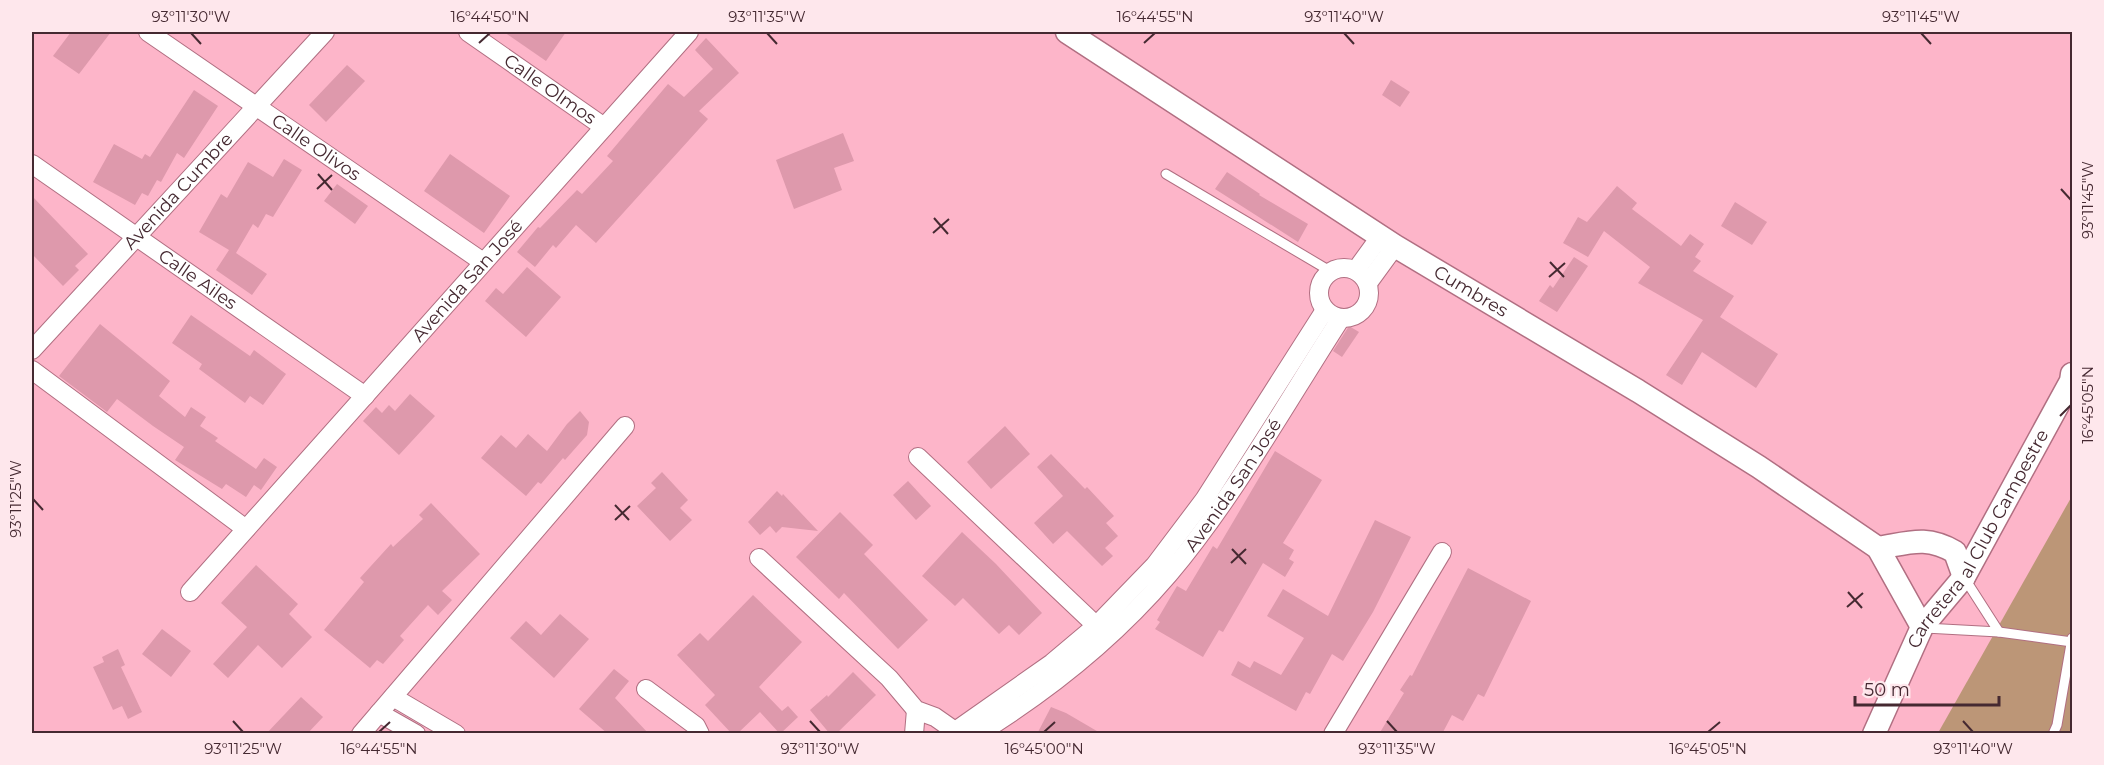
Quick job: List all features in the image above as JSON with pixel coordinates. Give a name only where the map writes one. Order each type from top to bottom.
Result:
[{"type":"street","name":"Calle Olivos","points":[[148,32],[483,262]]},
{"type":"street","name":"Avenida Cumbre","points":[[32,350],[325,32]]},
{"type":"street","name":"Calle Olmos","points":[[468,32],[604,127]]},
{"type":"street","name":"Avenida San José","points":[[246,529],[689,32]]},
{"type":"street","name":"Cumbres","points":[[1067,32],[1387,241],[1638,391],[1759,467],[1878,548],[1922,627]]},
{"type":"street","name":"Calle Ailes","points":[[32,164],[365,396]]},
{"type":"street","points":[[1362,277],[1387,241]]},
{"type":"street","points":[[1338,268],[1362,277],[1370,292],[1364,308],[1349,318],[1333,314],[1318,294],[1324,277],[1330,271],[1338,268]]},
{"type":"street","name":"Avenida San José","points":[[978,734],[1062,676],[1101,631],[1204,500],[1245,432],[1333,314]]},
{"type":"street","name":"Avenida San José","points":[[759,558],[889,678],[916,710],[935,717],[953,732],[1101,631],[1168,575],[1218,511],[1261,442],[1333,314]]},
{"type":"street","points":[[32,370],[246,529],[190,592]]},
{"type":"street","name":"Carretera al Club Campestre","points":[[1874,734],[1922,627],[1964,577],[2072,378]]},
{"type":"street","points":[[361,734],[625,426]]},
{"type":"street","points":[[1245,432],[1261,442]]},
{"type":"street","points":[[918,457],[1101,631]]},
{"type":"street","points":[[1878,548],[1927,541],[1941,544],[1955,552],[1964,577]]},
{"type":"street","points":[[1333,734],[1443,552]]},
{"type":"street","points":[[646,689],[696,726],[700,734]]},
{"type":"street","points":[[393,697],[456,734]]},
{"type":"street","points":[[914,734],[916,710]]},
{"type":"street","points":[[379,713],[416,734]]},
{"type":"lane","points":[[1166,174],[1330,271]]},
{"type":"lane","points":[[1964,577],[2000,632]]},
{"type":"lane","points":[[1922,627],[2000,632],[2072,641],[2058,725],[2053,734]]},
{"type":"shaded area","points":[[2072,496],[2072,733],[1938,733]]},
{"type":"building","points":[[71,32],[111,32],[79,74],[53,56]]},
{"type":"building","points":[[504,32],[566,32],[546,61]]},
{"type":"building","points":[[706,38],[739,73],[699,111],[708,119],[596,243],[576,225],[556,248],[553,245],[535,267],[517,252],[538,227],[540,228],[577,190],[582,194],[613,161],[607,156],[668,84],[684,97],[713,69],[695,50]]},
{"type":"building","points":[[347,65],[365,81],[326,122],[309,105]]},
{"type":"building","points":[[1391,80],[1410,92],[1400,107],[1382,95]]},
{"type":"building","points":[[194,90],[218,106],[184,158],[177,153],[161,182],[157,180],[148,196],[142,193],[135,205],[93,182],[114,144],[142,159],[145,154],[150,157]]},
{"type":"building","points":[[843,133],[854,161],[834,168],[842,190],[794,209],[776,160]]},
{"type":"building","points":[[450,154],[510,196],[484,233],[424,191]]},
{"type":"building","points":[[284,159],[302,170],[273,217],[266,214],[258,228],[253,224],[236,253],[267,274],[252,295],[216,270],[229,250],[199,232],[221,194],[227,198],[248,162],[273,177]]},
{"type":"building","points":[[1227,172],[1259,195],[1308,224],[1298,242],[1215,189]]},
{"type":"building","points":[[337,184],[368,206],[355,224],[324,201]]},
{"type":"building","points":[[1617,186],[1637,203],[1632,209],[1681,246],[1690,234],[1704,244],[1695,257],[1701,261],[1693,271],[1734,296],[1720,317],[1778,354],[1756,388],[1702,352],[1682,385],[1666,375],[1703,320],[1638,283],[1650,267],[1604,231],[1588,257],[1563,243],[1578,217],[1587,222]]},
{"type":"building","points":[[32,196],[88,254],[75,266],[79,270],[63,286],[32,254]]},
{"type":"building","points":[[1735,202],[1767,222],[1752,245],[1721,226]]},
{"type":"building","points":[[1574,257],[1588,266],[1557,312],[1539,301],[1550,285],[1553,288]]},
{"type":"building","points":[[527,267],[561,297],[526,337],[485,301],[496,288],[503,294]]},
{"type":"building","points":[[191,315],[250,356],[254,350],[286,374],[263,405],[250,396],[245,403],[199,369],[202,364],[172,343]]},
{"type":"building","points":[[100,324],[170,381],[159,396],[185,417],[191,407],[206,417],[200,426],[218,438],[215,441],[256,469],[264,458],[277,467],[261,490],[254,485],[246,497],[226,484],[222,489],[175,460],[184,447],[117,399],[107,412],[59,376]]},
{"type":"building","points":[[1349,326],[1359,332],[1342,357],[1333,351]]},
{"type":"building","points":[[410,394],[435,416],[399,455],[363,421],[376,407],[382,413],[389,405],[395,411]]},
{"type":"building","points":[[580,411],[589,422],[587,435],[541,484],[538,482],[526,496],[481,458],[501,435],[516,448],[528,434],[547,451]]},
{"type":"building","points":[[1005,426],[1030,454],[991,489],[967,462]]},
{"type":"building","points":[[1275,451],[1322,480],[1283,543],[1294,550],[1289,559],[1294,562],[1285,577],[1263,563],[1223,632],[1219,630],[1203,657],[1155,629],[1160,622],[1157,620],[1177,586],[1186,591],[1213,546],[1217,549]]},
{"type":"building","points":[[1051,454],[1114,516],[1106,523],[1118,536],[1105,548],[1113,556],[1102,566],[1067,531],[1053,544],[1034,523],[1063,496],[1037,467]]},
{"type":"building","points":[[662,472],[688,500],[680,508],[692,520],[670,541],[637,506],[656,488],[651,483]]},
{"type":"building","points":[[908,481],[931,506],[916,520],[893,495]]},
{"type":"building","points":[[777,491],[782,496],[783,494],[818,531],[782,527],[776,533],[770,526],[760,535],[748,522]]},
{"type":"building","points":[[431,503],[480,554],[442,591],[452,600],[438,615],[428,605],[400,636],[404,640],[383,664],[377,660],[370,668],[324,630],[364,582],[360,578],[391,544],[393,547],[423,519],[419,515]]},
{"type":"building","points":[[840,512],[873,545],[864,554],[928,620],[898,649],[844,593],[839,599],[796,557]]},
{"type":"building","points":[[1375,520],[1411,537],[1373,612],[1343,661],[1332,654],[1310,694],[1306,692],[1296,711],[1231,675],[1238,661],[1250,668],[1254,661],[1281,675],[1304,638],[1267,616],[1283,589],[1328,616]]},
{"type":"building","points":[[962,532],[1042,613],[1019,635],[1009,625],[999,634],[963,598],[955,606],[922,576]]},
{"type":"building","points":[[256,565],[298,604],[289,614],[312,637],[282,668],[258,645],[228,678],[213,664],[247,627],[221,603]]},
{"type":"building","points":[[1468,568],[1531,601],[1484,697],[1478,694],[1463,721],[1452,715],[1442,734],[1379,734],[1404,693],[1400,690],[1410,675],[1412,676]]},
{"type":"building","points":[[753,595],[802,642],[759,687],[782,711],[788,706],[798,717],[780,734],[760,712],[737,734],[732,734],[705,705],[715,695],[677,655],[700,633],[708,641]]},
{"type":"building","points":[[560,614],[589,639],[554,678],[510,638],[526,621],[541,635]]},
{"type":"building","points":[[162,629],[191,651],[171,677],[142,654]]},
{"type":"building","points":[[118,649],[125,665],[121,667],[142,712],[128,719],[122,706],[113,710],[93,667],[104,662],[102,657]]},
{"type":"building","points":[[614,669],[629,681],[615,698],[649,734],[608,734],[579,709]]},
{"type":"building","points":[[853,672],[876,695],[836,734],[830,734],[810,710],[827,695],[828,697]]},
{"type":"building","points":[[301,697],[323,717],[307,734],[266,734]]},
{"type":"building","points":[[1051,707],[1066,713],[1102,734],[1037,734]]}]
